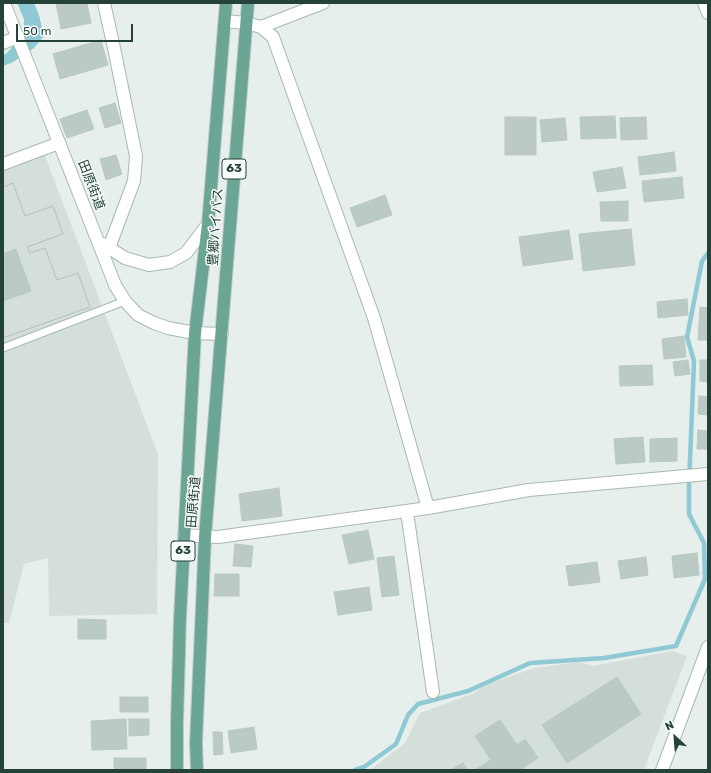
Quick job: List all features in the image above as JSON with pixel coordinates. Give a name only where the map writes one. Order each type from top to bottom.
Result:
[{"type":"main road","name":"豊郷バイパス","points":[[196,333],[208,224],[226,3]]},
{"type":"main road","name":"豊郷バイパス","points":[[222,334],[248,3]]},
{"type":"main road","name":"田原街道","points":[[177,770],[177,714],[184,535],[196,333]]},
{"type":"main road","name":"田原街道","points":[[197,770],[198,691],[205,537],[222,334]]},
{"type":"street","name":"田原街道","points":[[4,3],[115,285],[125,301],[138,315],[168,328],[196,333],[222,334]]},
{"type":"street","points":[[104,3],[136,156],[134,181],[109,248]]},
{"type":"street","points":[[261,27],[323,3]]},
{"type":"street","points":[[704,3],[708,13]]},
{"type":"street","points":[[225,21],[246,23],[261,27],[273,37],[374,318],[428,508]]},
{"type":"street","points":[[3,43],[18,37]]},
{"type":"street","points":[[3,164],[60,143]]},
{"type":"street","points":[[97,240],[125,258],[148,265],[170,262],[186,253],[208,224]]},
{"type":"street","points":[[184,535],[218,538],[407,512],[529,490],[708,474]]},
{"type":"street","points":[[407,512],[434,692]]},
{"type":"street","points":[[662,770],[708,648]]},
{"type":"lane","points":[[3,348],[125,301]]},
{"type":"shaded area","points":[[44,153],[158,454],[157,614],[49,616],[48,558],[24,564],[9,623],[3,623],[3,169]]},
{"type":"shaded area","points":[[672,651],[687,656],[644,770],[370,770],[405,743],[420,713],[475,693],[483,686],[534,668],[580,662],[593,666]]},
{"type":"water","points":[[17,3],[34,3],[39,15],[44,36],[34,48],[13,62],[3,66],[3,55],[7,53],[24,33],[24,19]]},
{"type":"building","points":[[56,3],[87,3],[91,23],[61,29]]},
{"type":"building","points":[[101,40],[108,65],[60,79],[53,54]]},
{"type":"building","points":[[115,103],[121,123],[105,128],[99,108]]},
{"type":"building","points":[[87,110],[94,129],[67,138],[60,119]]},
{"type":"building","points":[[615,116],[616,138],[581,139],[580,117]]},
{"type":"building","points":[[505,117],[536,117],[536,155],[505,155]]},
{"type":"building","points":[[646,117],[647,139],[621,140],[620,118]]},
{"type":"building","points":[[565,118],[567,140],[542,142],[540,120]]},
{"type":"building","points":[[674,152],[676,171],[640,175],[638,157]]},
{"type":"building","points":[[116,155],[122,174],[106,180],[100,159]]},
{"type":"building","points":[[622,167],[626,188],[597,192],[593,172]]},
{"type":"building","points":[[682,177],[684,198],[644,202],[642,181]]},
{"type":"building","points":[[13,183],[25,216],[53,206],[63,234],[27,247],[30,253],[45,248],[57,280],[78,273],[90,307],[3,338],[3,301],[31,291],[16,249],[3,254],[3,187]]},
{"type":"building","points":[[13,183],[25,216],[53,206],[63,234],[27,247],[30,253],[45,248],[57,280],[78,273],[90,307],[3,338],[3,187]]},
{"type":"building","points":[[385,195],[392,215],[357,227],[350,208]]},
{"type":"building","points":[[628,201],[628,221],[601,221],[600,202]]},
{"type":"building","points":[[631,229],[635,265],[583,271],[579,234]]},
{"type":"building","points":[[569,230],[573,259],[523,266],[519,237]]},
{"type":"building","points":[[687,299],[688,315],[658,318],[657,302]]},
{"type":"building","points":[[700,307],[708,308],[708,340],[698,340]]},
{"type":"building","points":[[684,336],[686,357],[664,359],[662,339]]},
{"type":"building","points":[[688,360],[690,374],[675,376],[673,362]]},
{"type":"building","points":[[700,360],[708,360],[708,382],[700,381]]},
{"type":"building","points":[[652,365],[653,385],[620,386],[619,366]]},
{"type":"building","points":[[699,396],[708,397],[708,415],[698,414]]},
{"type":"building","points":[[698,430],[708,431],[708,449],[697,449]]},
{"type":"building","points":[[643,437],[645,462],[616,464],[614,439]]},
{"type":"building","points":[[677,438],[677,461],[650,462],[650,439]]},
{"type":"building","points":[[279,488],[282,516],[242,521],[239,494]]},
{"type":"building","points":[[368,530],[374,559],[349,564],[342,535]]},
{"type":"building","points":[[235,544],[253,546],[251,567],[233,566]]},
{"type":"building","points":[[697,553],[699,575],[674,578],[672,556]]},
{"type":"building","points":[[394,556],[399,595],[382,597],[377,558]]},
{"type":"building","points":[[646,557],[648,575],[621,579],[618,561]]},
{"type":"building","points":[[597,562],[600,582],[569,586],[566,566]]},
{"type":"building","points":[[215,574],[239,574],[239,596],[214,596]]},
{"type":"building","points":[[369,587],[372,610],[338,615],[334,592]]},
{"type":"building","points":[[78,619],[106,620],[106,639],[78,639]]},
{"type":"building","points":[[617,677],[641,714],[567,763],[542,725]]},
{"type":"building","points":[[120,697],[148,697],[148,712],[120,712]]},
{"type":"building","points":[[126,719],[127,749],[92,750],[91,721]]},
{"type":"building","points":[[129,719],[149,719],[149,735],[129,736]]},
{"type":"building","points":[[500,720],[517,745],[525,739],[538,758],[520,770],[475,770],[491,760],[475,736]]},
{"type":"building","points":[[254,727],[257,749],[231,753],[228,731]]},
{"type":"building","points":[[213,732],[222,732],[223,754],[214,755]]},
{"type":"building","points":[[114,758],[146,758],[146,770],[114,770]]},
{"type":"building","points":[[463,763],[467,770],[451,770]]},
{"type":"waterway","points":[[355,770],[364,767],[396,744],[408,715],[418,704],[468,691],[530,663],[604,658],[676,646],[705,579],[704,543],[689,514],[694,361],[687,337],[702,261],[708,253]]}]
